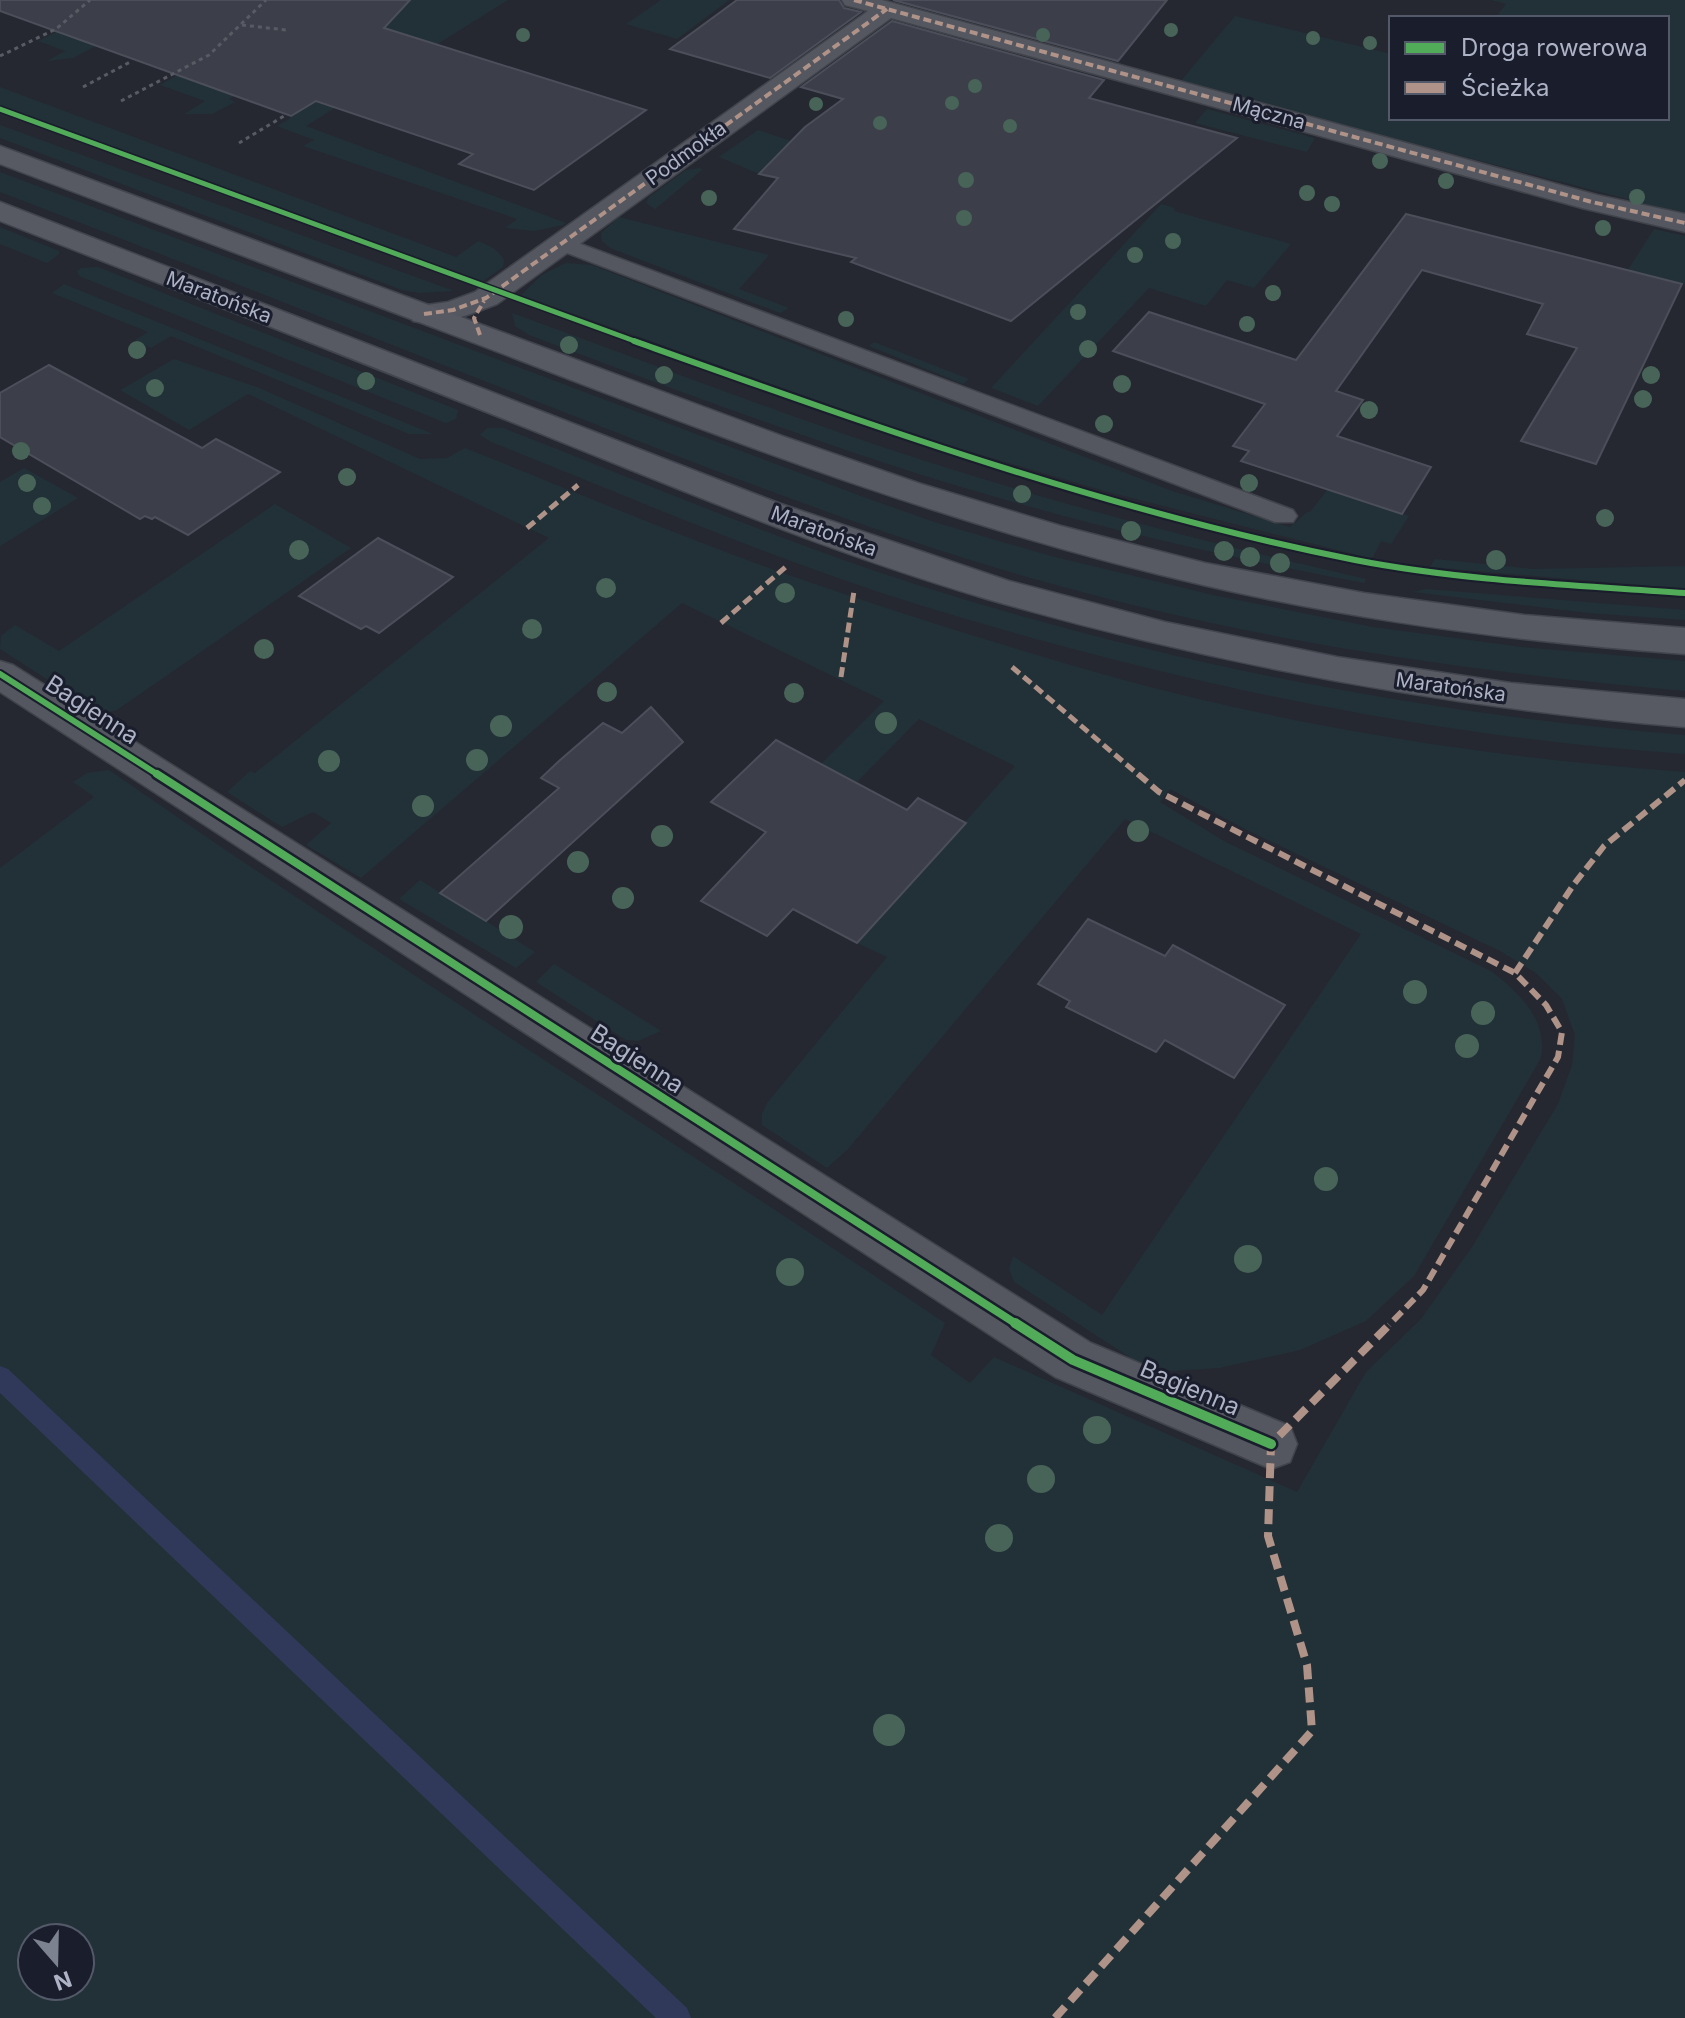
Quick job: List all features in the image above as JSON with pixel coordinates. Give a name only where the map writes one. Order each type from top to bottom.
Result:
[{"type":"main road","points":[[0,154],[819,461],[1089,545],[1196,572],[1375,606],[1579,633],[1685,641]]},
{"type":"main road","name":"Maratońska","points":[[0,211],[769,512],[999,590],[1142,627],[1372,675],[1571,703],[1685,713]]},
{"type":"street","name":"Mączna","points":[[854,0],[1592,202],[1685,223]]},
{"type":"street","name":"Podmokła","points":[[424,314],[453,310],[486,298],[887,9]]},
{"type":"street","points":[[480,335],[474,318],[486,298]]},
{"type":"street","name":"Bagienna","points":[[0,674],[1073,1360],[1271,1444]]},
{"type":"lane","points":[[562,243],[1284,516]]},
{"type":"path","points":[[0,56],[56,29],[90,0]]},
{"type":"path","points":[[121,101],[209,55],[266,0]]},
{"type":"path","points":[[241,24],[286,30]]},
{"type":"path","points":[[83,87],[132,61]]},
{"type":"path","points":[[239,143],[284,116]]},
{"type":"shaded area","points":[[410,0],[508,0],[306,126],[566,223],[534,231],[505,228],[517,219],[303,146],[314,140],[277,126],[289,119]]},
{"type":"shaded area","points":[[661,0],[729,0],[677,39],[626,24]]},
{"type":"shaded area","points":[[1491,0],[1685,0],[1685,214],[1179,83],[1235,16],[1389,54],[1389,120],[1669,120],[1669,16],[1497,16],[1506,4]]},
{"type":"shaded area","points":[[62,29],[96,46],[73,58],[47,61],[65,51],[38,41]]},
{"type":"shaded area","points":[[214,55],[236,95],[229,99],[235,102],[212,114],[184,114],[205,101],[160,85]]},
{"type":"shaded area","points":[[0,87],[456,257],[478,241],[499,253],[504,260],[503,267],[483,281],[0,106]]},
{"type":"shaded area","points":[[1207,109],[1315,138],[1307,152],[1195,123]]},
{"type":"shaded area","points":[[0,125],[454,291],[419,293],[402,290],[0,138]]},
{"type":"shaded area","points":[[758,130],[791,141],[759,174],[719,157]]},
{"type":"shaded area","points":[[703,169],[655,209],[646,203],[649,197],[686,170]]},
{"type":"shaded area","points":[[0,172],[934,522],[1051,556],[1213,595],[1373,627],[1522,647],[1685,661],[1685,691],[1447,664],[1289,639],[1133,605],[996,568],[878,530],[703,466],[0,192]]},
{"type":"shaded area","points":[[1161,204],[1175,208],[1174,211],[1291,244],[1254,288],[1227,280],[1206,306],[1149,288],[1038,406],[991,388]]},
{"type":"shaded area","points":[[619,217],[769,255],[739,289],[789,308],[780,313],[610,248],[602,241],[601,233]]},
{"type":"shaded area","points":[[0,227],[59,251],[59,254],[47,263],[0,244]]},
{"type":"shaded area","points":[[1654,229],[1685,236],[1685,284],[1628,270]]},
{"type":"shaded area","points":[[566,263],[592,265],[1172,491],[1290,527],[1310,512],[1328,489],[1409,516],[1391,544],[1381,541],[1373,557],[1369,558],[1108,492],[920,437],[521,295],[543,274]]},
{"type":"shaded area","points":[[98,267],[458,410],[456,419],[446,423],[79,276],[77,271]]},
{"type":"shaded area","points":[[64,284],[433,434],[409,434],[171,336],[151,348],[135,340],[148,332],[52,293]]},
{"type":"shaded area","points":[[512,313],[870,443],[977,477],[1142,524],[1366,579],[1364,583],[1184,546],[947,483],[843,449],[529,335],[515,326]]},
{"type":"shaded area","points":[[874,342],[969,379],[963,384],[869,346]]},
{"type":"shaded area","points":[[174,359],[257,387],[420,459],[447,458],[465,448],[780,572],[949,628],[1189,697],[1330,727],[1471,750],[1685,772],[1685,2018],[0,2018],[0,868],[94,797],[73,782],[87,773],[109,770],[316,911],[945,1323],[931,1355],[970,1383],[994,1357],[1297,1492],[1366,1372],[1421,1319],[1472,1247],[1558,1104],[1572,1065],[1575,1035],[1562,999],[1536,973],[1500,951],[1245,829],[1170,789],[1160,802],[1224,841],[1491,971],[1512,988],[1529,1008],[1536,1019],[1542,1044],[1541,1058],[1414,1276],[1366,1321],[1300,1350],[1219,1368],[1172,1371],[1137,1362],[1014,1282],[1009,1269],[1013,1256],[1102,1315],[1361,934],[1125,819],[848,1149],[827,1168],[762,1125],[762,1114],[767,1103],[887,957],[857,943],[1015,766],[919,719],[857,782],[821,764],[884,701],[682,603],[361,878],[306,845],[331,823],[313,812],[282,827],[227,792],[250,771],[255,773],[549,538],[248,394],[189,430],[120,390]]},
{"type":"shaded area","points":[[487,428],[503,428],[765,531],[924,587],[1017,615],[1206,663],[1396,700],[1588,726],[1685,735],[1685,754],[1587,746],[1393,719],[1201,681],[1010,632],[809,568],[702,527],[491,442],[480,435]]},
{"type":"shaded area","points":[[24,468],[78,498],[0,546],[0,482]]},
{"type":"shaded area","points":[[275,504],[351,548],[117,710],[101,714],[0,649],[1,636],[15,625],[59,651]]},
{"type":"shaded area","points":[[1435,559],[1533,569],[1685,566],[1685,589],[1430,567]]},
{"type":"shaded area","points":[[1426,589],[1685,610],[1685,620],[1589,613],[1413,592]]},
{"type":"shaded area","points":[[420,880],[535,952],[516,968],[399,899]]},
{"type":"shaded area","points":[[554,964],[661,1031],[638,1041],[626,1040],[536,982]]},
{"type":"building","points":[[0,0],[410,0],[384,28],[646,110],[534,190],[459,164],[473,154],[316,101],[291,116],[0,11]]},
{"type":"building","points":[[737,0],[839,0],[844,8],[861,12],[770,78],[670,49]]},
{"type":"building","points":[[893,0],[1167,0],[1118,61]]},
{"type":"building","points":[[892,21],[1104,80],[1089,98],[1237,138],[1011,321],[851,262],[856,258],[734,229],[778,178],[759,174],[805,127],[843,99],[801,87]]},
{"type":"building","points":[[1406,214],[1682,284],[1596,464],[1521,441],[1577,348],[1527,334],[1543,304],[1422,270],[1336,391],[1363,400],[1337,436],[1431,467],[1402,514],[1241,461],[1249,451],[1233,446],[1265,404],[1113,351],[1149,312],[1296,360]]},
{"type":"building","points":[[49,365],[202,448],[216,439],[280,472],[188,535],[155,517],[140,519],[0,437],[0,393]]},
{"type":"building","points":[[378,538],[453,577],[379,633],[366,626],[361,629],[299,596]]},
{"type":"building","points":[[651,707],[683,742],[486,921],[440,893],[559,788],[541,778],[559,761],[603,723],[622,733]]},
{"type":"building","points":[[776,740],[907,810],[918,798],[966,823],[857,943],[793,909],[767,936],[701,901],[766,832],[711,802]]},
{"type":"building","points":[[1088,919],[1165,956],[1173,945],[1285,1005],[1234,1078],[1165,1040],[1156,1052],[1066,1007],[1070,1001],[1038,984]]},
{"type":"waterway","points":[[0,1377],[677,2018]]},
{"type":"marked path","points":[[854,0],[1592,202],[1685,223]]},
{"type":"marked path","points":[[424,314],[453,310],[486,298],[887,9]]},
{"type":"marked path","points":[[480,335],[474,318],[484,301]]},
{"type":"marked path","points":[[527,528],[578,485]]},
{"type":"marked path","points":[[721,623],[788,565]]},
{"type":"marked path","points":[[841,677],[854,591]]},
{"type":"marked path","points":[[1012,667],[1159,792],[1515,973],[1546,1005],[1562,1032],[1558,1057],[1423,1290],[1271,1444],[1268,1536],[1307,1665],[1312,1731],[1055,2018]]},
{"type":"marked path","points":[[1515,973],[1574,884],[1604,846],[1685,780]]},
{"type":"cycle path","points":[[0,109],[496,292],[923,444],[1195,522],[1356,560],[1464,576],[1685,593]]},
{"type":"cycle path","points":[[0,674],[1073,1360],[1271,1444]]}]
